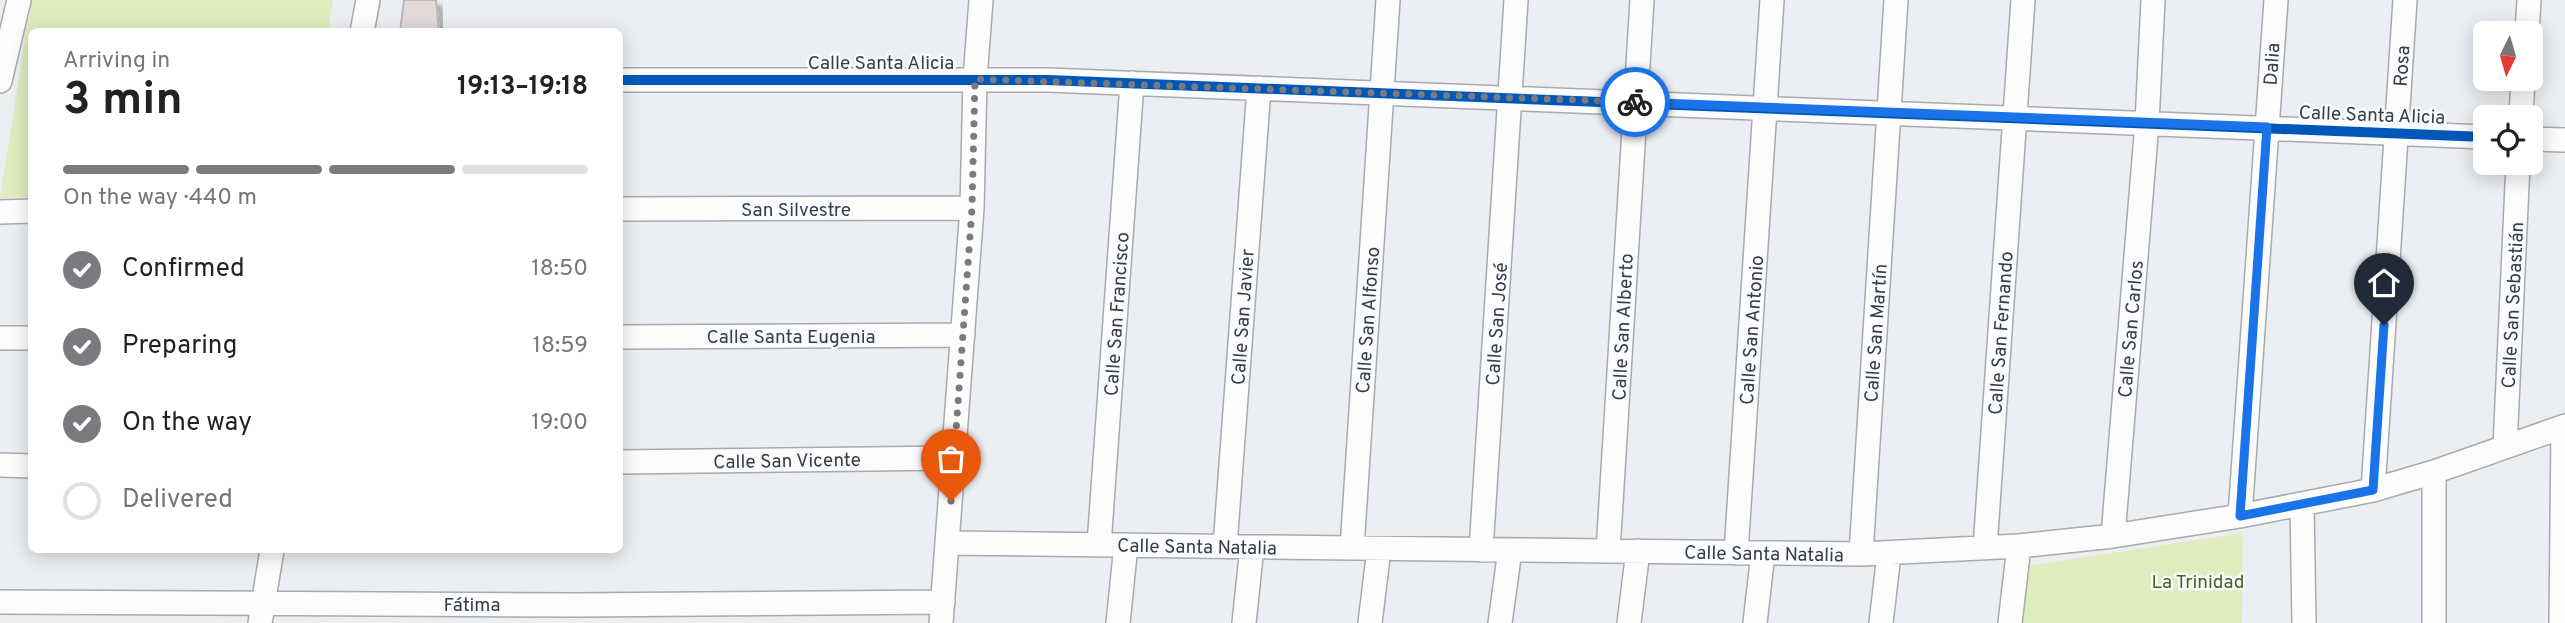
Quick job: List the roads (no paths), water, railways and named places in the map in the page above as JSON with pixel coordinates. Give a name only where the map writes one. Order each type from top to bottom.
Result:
[{"type":"street","points":[[0,81],[19,0]]},
{"type":"street","points":[[363,28],[368,0]]},
{"type":"street","points":[[942,612],[972,208],[975,79],[981,0]]},
{"type":"street","name":"Calle San Alfonso","points":[[1352,548],[1388,0]]},
{"type":"street","name":"Calle San José","points":[[1481,550],[1516,0]]},
{"type":"street","name":"Calle San Alberto","points":[[1608,551],[1642,0]]},
{"type":"street","name":"Calle San Antonio","points":[[1736,553],[1772,0]]},
{"type":"street","name":"Calle San Martín","points":[[1861,554],[1896,0]]},
{"type":"street","name":"Calle San Fernando","points":[[1985,548],[2023,0]]},
{"type":"street","name":"Calle San Carlos","points":[[2113,536],[2147,123],[2153,0]]},
{"type":"street","name":"Dalia","points":[[2240,516],[2276,0]]},
{"type":"street","name":"Rosa","points":[[2373,490],[2405,0]]},
{"type":"street","points":[[2528,21],[2529,0]]},
{"type":"street","name":"Calle Santa Alicia","points":[[623,80],[975,79],[1132,83],[2473,135]]},
{"type":"street","name":"Calle San Francisco","points":[[1099,545],[1132,83]]},
{"type":"street","name":"Calle San Javier","points":[[1225,547],[1259,88]]},
{"type":"street","points":[[2543,139],[2565,140]]},
{"type":"street","name":"Calle San Sebastián","points":[[2505,447],[2517,175]]},
{"type":"street","name":"San Silvestre","points":[[623,209],[972,208]]},
{"type":"street","points":[[0,212],[28,212]]},
{"type":"street","name":"Calle Santa Eugenia","points":[[623,337],[962,335]]},
{"type":"street","points":[[0,338],[28,338]]},
{"type":"street","points":[[2561,623],[2564,426]]},
{"type":"street","name":"Calle Santa Natalia","points":[[948,543],[1861,554],[2019,546],[2113,536],[2240,516],[2373,490],[2434,472],[2564,426]]},
{"type":"street","name":"Calle San Vicente","points":[[623,462],[954,458]]},
{"type":"street","points":[[0,466],[28,466]]},
{"type":"street","points":[[2434,472],[2434,623]]},
{"type":"street","points":[[2302,504],[2304,623]]},
{"type":"street","points":[[1118,623],[1126,545]]},
{"type":"street","points":[[2010,623],[2019,546]]},
{"type":"street","points":[[1244,623],[1252,547]]},
{"type":"street","points":[[1370,623],[1379,548]]},
{"type":"street","points":[[1500,623],[1510,550]]},
{"type":"street","points":[[1629,623],[1638,551]]},
{"type":"street","points":[[262,613],[272,553]]},
{"type":"street","points":[[1755,623],[1763,553]]},
{"type":"street","points":[[1881,623],[1889,554]]},
{"type":"street","name":"Fátima","points":[[0,602],[262,613],[942,612]]},
{"type":"park label","name":"La Trinidad","points":[[2198,581]]}]
